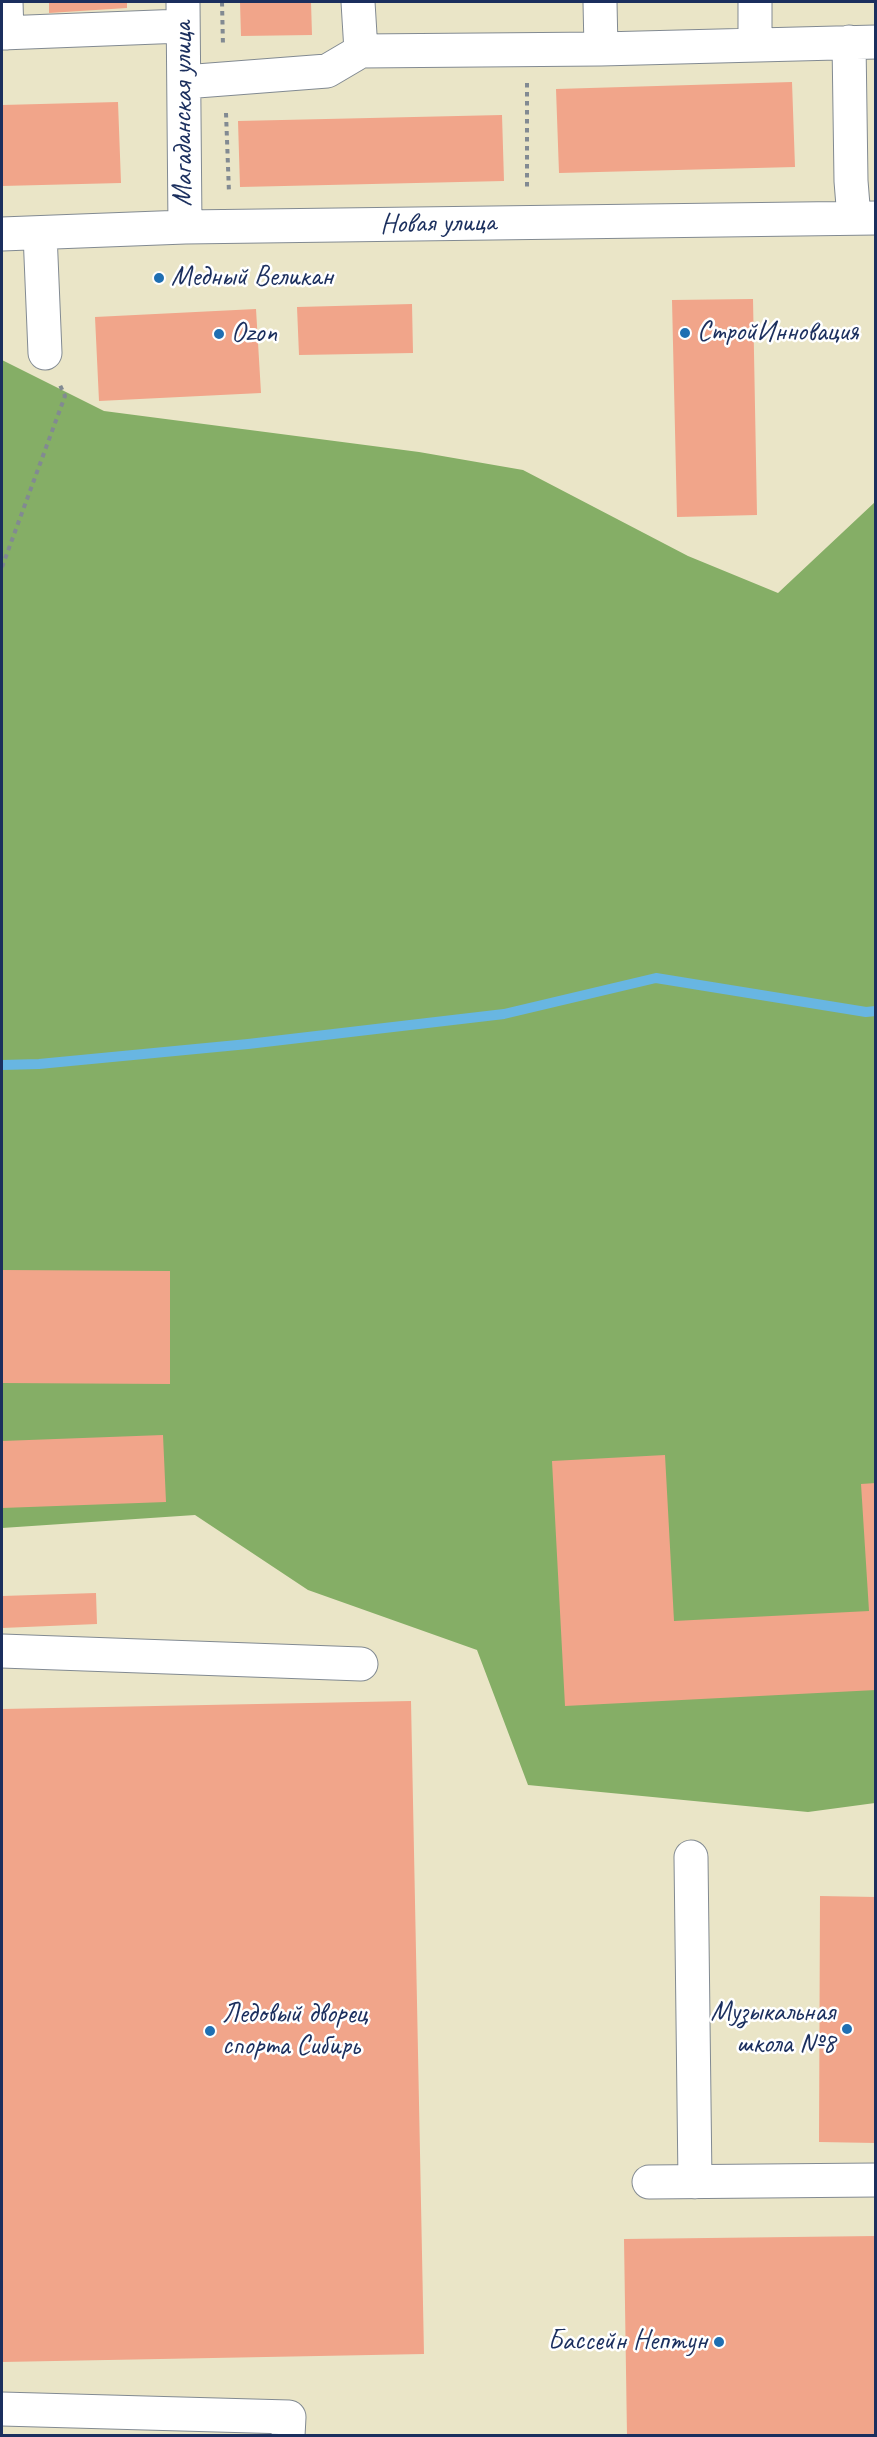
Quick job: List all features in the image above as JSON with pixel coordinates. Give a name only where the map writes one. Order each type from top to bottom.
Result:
[{"type":"street","points":[[358,2],[361,51]]},
{"type":"street","points":[[600,2],[601,49]]},
{"type":"street","points":[[754,2],[755,44]]},
{"type":"street","points":[[5,22],[183,14]]},
{"type":"street","name":"Магаданская улица","points":[[183,14],[185,227]]},
{"type":"street","points":[[184,82],[327,71],[361,51],[601,49],[862,42],[851,181],[865,218]]},
{"type":"street","name":"Новая улица","points":[[2,234],[185,227],[865,218]]},
{"type":"street","points":[[40,233],[45,353]]},
{"type":"street","points":[[2,1651],[360,1664]]},
{"type":"street","points":[[692,1857],[695,2182]]},
{"type":"street","points":[[649,2182],[876,2180]]},
{"type":"street","points":[[2,2409],[289,2417],[288,2436]]},
{"type":"path","points":[[222,2],[230,201]]},
{"type":"path","points":[[515,192],[527,191],[526,49]]},
{"type":"path","points":[[2,567],[65,396],[45,353]]},
{"type":"green space","points":[[2,360],[104,411],[419,452],[523,470],[688,556],[778,593],[875,502],[875,1803],[808,1812],[528,1785],[477,1650],[308,1590],[195,1515],[2,1528]]},
{"type":"building","points":[[49,2],[127,2],[127,8],[49,13]]},
{"type":"building","points":[[240,2],[311,2],[312,35],[241,36]]},
{"type":"building","points":[[792,82],[795,167],[559,173],[556,89]]},
{"type":"building","points":[[118,102],[121,183],[2,186],[2,105]]},
{"type":"building","points":[[502,115],[504,181],[240,187],[238,121]]},
{"type":"building","points":[[753,299],[757,515],[677,517],[672,300]]},
{"type":"building","points":[[412,304],[413,353],[299,355],[297,307]]},
{"type":"building","points":[[256,309],[261,393],[99,401],[95,317]]},
{"type":"building","points":[[2,1270],[170,1271],[170,1384],[2,1383]]},
{"type":"building","points":[[163,1435],[166,1502],[2,1508],[2,1441]]},
{"type":"building","points":[[665,1455],[674,1621],[869,1611],[861,1484],[876,1483],[876,1690],[565,1706],[552,1461]]},
{"type":"building","points":[[96,1593],[97,1624],[2,1628],[2,1596]]},
{"type":"building","name":"Ледовый дворец спорта Сибирь","points":[[411,1701],[424,2354],[2,2362],[2,1709]]},
{"type":"building","name":"Музыкальная школа №8","points":[[820,1896],[876,1897],[876,2143],[819,2142]]},
{"type":"building","points":[[876,2236],[876,2436],[627,2436],[624,2239]]},
{"type":"waterway","points":[[2,1065],[39,1064],[248,1044],[504,1014],[656,978],[866,1012],[876,1011]]},
{"type":"place","name":"Медный Великан","points":[[159,278]]},
{"type":"place","name":"СтройИнновация","points":[[685,333]]},
{"type":"place","name":"Ozon","points":[[219,334]]},
{"type":"place","name":"Музыкальная школа №8","points":[[847,2029]]},
{"type":"place","name":"Ледовый дворец спорта Сибирь","points":[[210,2031]]},
{"type":"place","name":"Бассейн Нептун","points":[[719,2342]]}]
